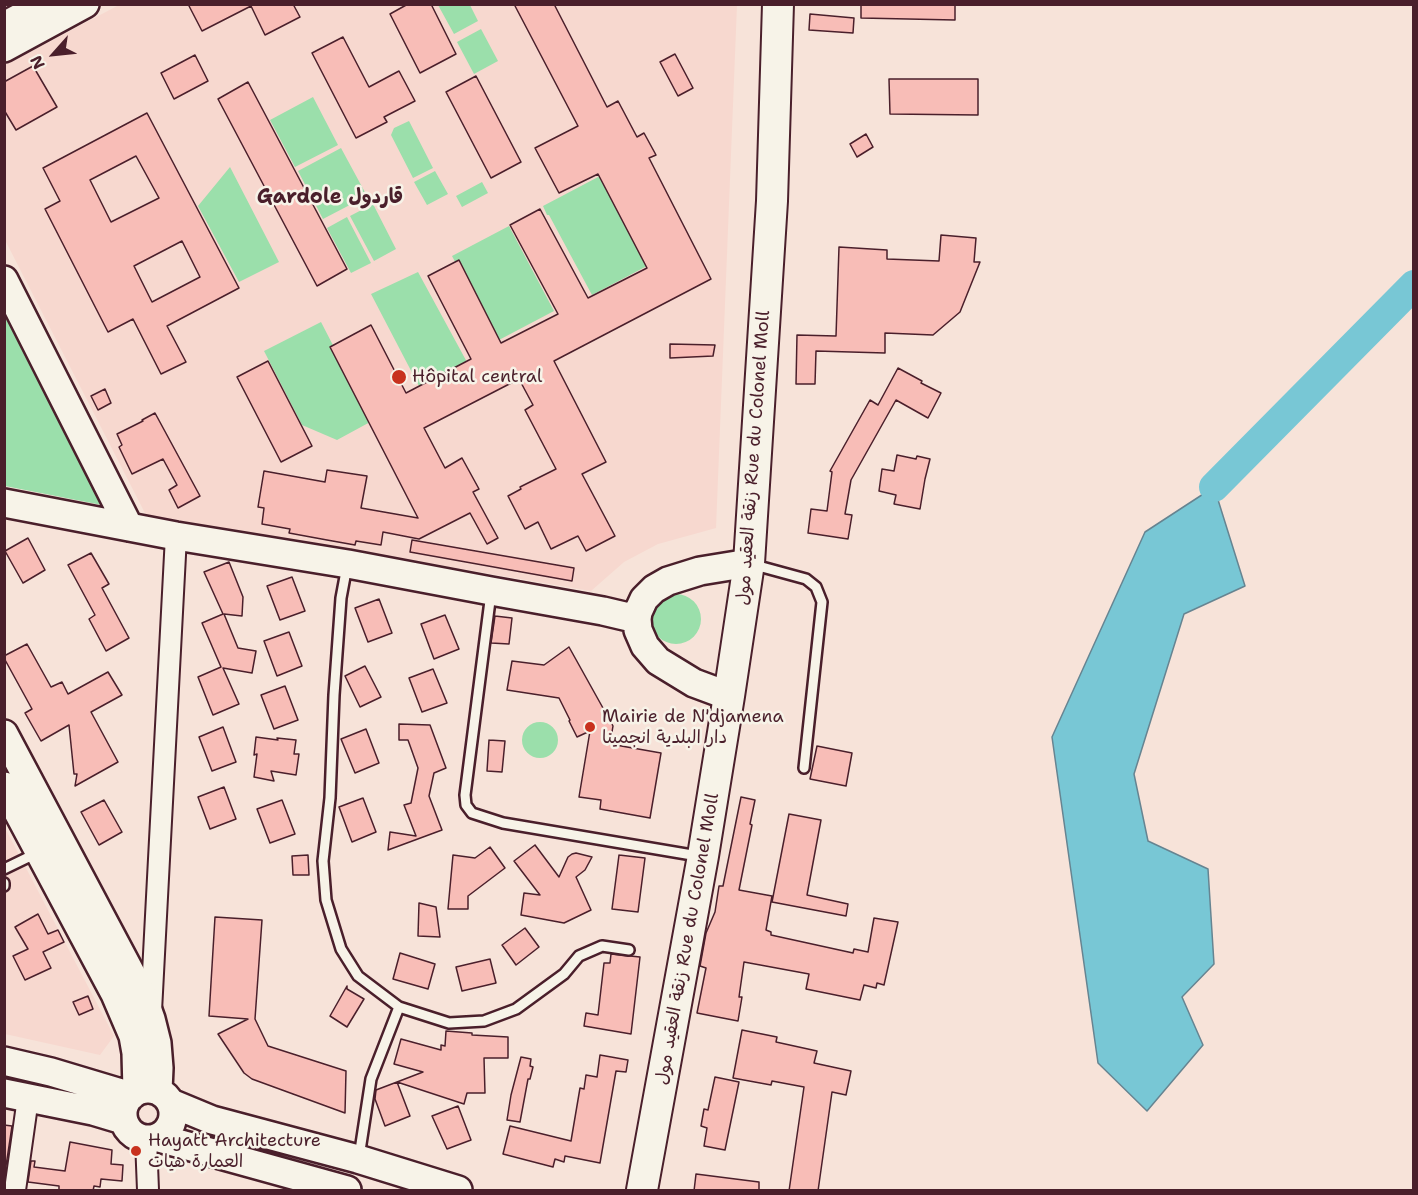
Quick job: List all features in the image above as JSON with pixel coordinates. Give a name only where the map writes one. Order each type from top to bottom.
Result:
[{"type":"main road","name":"زنقة العقيد مول Rue du Colonel Moll","points":[[642,1191],[703,856],[749,563],[772,201],[778,4]]},
{"type":"street","points":[[4,26],[45,4]]},
{"type":"street","points":[[4,48],[85,4]]},
{"type":"street","points":[[4,280],[129,527]]},
{"type":"street","points":[[4,503],[637,618]]},
{"type":"street","points":[[151,1019],[176,536]]},
{"type":"street","points":[[729,696],[694,683],[657,661],[645,646],[638,630],[637,618],[644,599],[654,589],[668,581],[700,571],[749,563]]},
{"type":"street","points":[[4,734],[142,994],[151,1019],[157,1044],[159,1068],[144,1100],[126,1126],[134,1135],[347,1191]]},
{"type":"street","points":[[4,786],[110,985],[133,1036],[144,1100]]},
{"type":"street","points":[[4,1061],[51,1071],[212,1120],[358,1159],[458,1191]]},
{"type":"street","points":[[15,1191],[16,1095],[93,1111],[144,1100],[173,1119],[166,1133],[153,1139]]},
{"type":"street","points":[[148,1191],[153,1139]]},
{"type":"lane","points":[[749,563],[807,579],[816,588],[822,602],[804,768]]},
{"type":"lane","points":[[348,564],[341,598],[330,798],[323,861],[326,900],[341,949],[358,976],[399,1007],[449,1023],[484,1022],[516,1009],[564,974],[579,956],[602,946],[628,950]]},
{"type":"lane","points":[[491,591],[465,795],[466,805],[472,813],[503,824],[703,856]]},
{"type":"lane","points":[[4,869],[40,852]]},
{"type":"lane","points":[[358,1159],[371,1079],[399,1007]]},
{"type":"shaded area","name":"Hôpital central","points":[[119,5],[737,5],[716,528],[658,544],[624,562],[591,591],[146,515],[5,240],[5,65]]},
{"type":"shaded area","points":[[4,826],[114,1036],[100,1055],[5,1034]]},
{"type":"green space","points":[[438,5],[470,5],[478,21],[454,34]]},
{"type":"green space","points":[[481,29],[498,61],[474,74],[457,42]]},
{"type":"green space","points":[[313,97],[338,145],[295,167],[270,120]]},
{"type":"green space","points":[[409,121],[433,168],[413,178],[391,135],[394,128]]},
{"type":"green space","points":[[341,148],[367,196],[323,219],[298,171]]},
{"type":"green space","points":[[230,167],[279,262],[239,282],[198,206]]},
{"type":"green space","points":[[435,171],[448,194],[427,205],[414,182]]},
{"type":"green space","points":[[600,176],[647,266],[592,295],[543,206]]},
{"type":"green space","points":[[482,182],[488,193],[462,207],[456,196]]},
{"type":"green space","points":[[373,204],[396,249],[374,261],[350,216]]},
{"type":"green space","points":[[347,217],[371,263],[351,273],[327,228]]},
{"type":"green space","points":[[509,226],[554,311],[497,341],[452,256]]},
{"type":"green space","points":[[418,272],[468,364],[419,386],[371,294]]},
{"type":"green space","points":[[5,300],[117,508],[5,486]]},
{"type":"green space","points":[[321,322],[372,421],[337,440],[302,425],[264,351]]},
{"type":"green space","points":[[681,594],[694,601],[700,609],[700,629],[694,637],[686,643],[671,644],[658,637],[652,629],[651,614],[658,601],[666,595]]},
{"type":"green space","points":[[540,722],[552,728],[558,740],[552,752],[540,758],[528,752],[522,740],[528,728]]},
{"type":"water","points":[[1214,487],[1245,586],[1184,614],[1134,774],[1148,841],[1208,869],[1214,964],[1182,997],[1203,1045],[1147,1111],[1098,1063],[1052,737],[1145,532]]},
{"type":"building","points":[[188,4],[293,4],[300,17],[265,35],[251,6],[202,31]]},
{"type":"building","points":[[408,4],[431,4],[456,54],[420,73],[390,14]]},
{"type":"building","points":[[514,4],[554,4],[607,107],[618,101],[637,137],[644,133],[656,155],[649,158],[711,279],[554,361],[606,462],[582,474],[615,536],[586,551],[578,536],[551,549],[538,522],[525,529],[508,496],[521,489],[520,487],[556,469],[525,410],[533,405],[519,379],[424,428],[445,468],[462,458],[479,489],[473,492],[498,538],[487,544],[470,513],[419,539],[383,532],[381,545],[356,541],[355,545],[289,533],[290,529],[262,524],[264,508],[258,507],[264,471],[325,482],[327,470],[367,476],[361,508],[418,518],[330,347],[371,325],[406,393],[471,359],[428,276],[459,260],[501,343],[558,314],[510,225],[540,209],[588,298],[647,268],[598,174],[559,193],[535,148],[578,126]]},
{"type":"building","points":[[861,4],[955,4],[955,20],[861,18]]},
{"type":"building","points":[[810,14],[854,18],[853,33],[809,30]]},
{"type":"building","points":[[343,37],[369,87],[399,71],[415,101],[384,117],[387,122],[356,138],[312,53]]},
{"type":"building","points":[[675,54],[693,88],[678,96],[660,62]]},
{"type":"building","points":[[195,55],[208,81],[174,99],[161,73]]},
{"type":"building","points":[[33,66],[57,107],[16,130],[4,110],[4,82]]},
{"type":"building","points":[[476,76],[521,162],[491,178],[446,92]]},
{"type":"building","points":[[889,79],[978,79],[978,115],[890,114]]},
{"type":"building","points":[[248,82],[347,269],[317,286],[218,99]]},
{"type":"building","points":[[147,113],[239,288],[167,326],[186,362],[161,374],[133,319],[108,332],[45,209],[60,201],[43,168]],"holes":[[[136,156],[159,198],[111,222],[90,180]],[[182,241],[200,277],[152,302],[134,266]]]},
{"type":"building","points":[[866,134],[873,147],[857,157],[850,144]]},
{"type":"building","points":[[941,235],[976,238],[974,262],[980,262],[960,312],[933,335],[885,333],[885,353],[816,351],[815,384],[796,384],[797,335],[836,336],[839,247],[887,250],[887,259],[939,261]]},
{"type":"building","points":[[670,344],[715,345],[713,356],[670,358]]},
{"type":"building","points":[[268,361],[312,446],[281,462],[237,377]]},
{"type":"building","points":[[898,368],[941,393],[928,418],[896,400],[851,480],[845,514],[852,515],[848,539],[808,533],[811,509],[827,511],[832,472],[830,471],[870,400],[878,405]]},
{"type":"building","points":[[105,389],[111,403],[98,410],[91,396]]},
{"type":"building","points":[[155,413],[200,496],[178,508],[169,490],[177,485],[163,459],[132,474],[119,447],[122,445],[117,434]]},
{"type":"building","points":[[897,455],[930,459],[920,509],[894,504],[896,495],[879,491],[882,469],[894,471]]},
{"type":"building","points":[[28,538],[45,570],[23,583],[5,551]]},
{"type":"building","points":[[412,540],[574,568],[572,581],[410,552]]},
{"type":"building","points":[[91,553],[109,584],[102,588],[129,638],[106,651],[89,619],[95,615],[68,565]]},
{"type":"building","points":[[229,562],[243,597],[242,616],[224,614],[238,648],[256,651],[252,673],[223,668],[239,704],[213,715],[198,677],[221,667],[202,623],[223,614],[204,572]]},
{"type":"building","points":[[292,577],[305,611],[280,620],[267,586]]},
{"type":"building","points":[[379,599],[392,633],[368,642],[355,608]]},
{"type":"building","points":[[445,615],[459,649],[434,659],[421,624]]},
{"type":"building","points":[[495,616],[512,618],[509,644],[491,643]]},
{"type":"building","points":[[289,632],[302,666],[277,676],[264,641]]},
{"type":"building","points":[[27,644],[51,687],[62,682],[68,694],[108,672],[122,695],[91,712],[118,762],[75,786],[77,774],[74,774],[69,725],[41,741],[25,713],[32,709],[4,658]]},
{"type":"building","points":[[569,647],[613,726],[610,744],[661,753],[650,818],[600,809],[601,800],[579,797],[590,731],[577,737],[559,698],[507,690],[512,661],[544,665]]},
{"type":"building","points":[[365,666],[381,697],[360,707],[345,676]]},
{"type":"building","points":[[433,669],[447,703],[422,712],[409,678]]},
{"type":"building","points":[[285,686],[298,720],[274,729],[261,695]]},
{"type":"building","points":[[399,724],[430,725],[446,768],[434,773],[429,796],[442,830],[388,850],[390,832],[416,836],[404,805],[411,803],[418,768],[408,740],[399,740]]},
{"type":"building","points":[[223,727],[236,762],[212,771],[199,737]]},
{"type":"building","points":[[366,729],[379,763],[355,773],[341,739]]},
{"type":"building","points":[[256,737],[296,740],[294,754],[299,754],[296,775],[271,771],[274,781],[254,777],[257,754],[254,755]]},
{"type":"building","points":[[489,740],[505,741],[502,772],[487,771]]},
{"type":"building","points":[[817,746],[852,753],[846,786],[810,779]]},
{"type":"building","points":[[224,787],[236,819],[210,829],[198,797]]},
{"type":"building","points":[[741,797],[755,800],[739,890],[772,896],[766,930],[771,932],[771,935],[853,953],[854,949],[868,952],[874,918],[898,922],[884,985],[877,983],[876,988],[864,985],[860,1000],[806,989],[809,974],[744,962],[738,1021],[697,1013],[706,968],[700,966],[706,933],[715,912],[719,886],[723,886]]},
{"type":"building","points":[[363,798],[376,832],[352,842],[339,807]]},
{"type":"building","points":[[104,800],[122,832],[99,845],[81,812]]},
{"type":"building","points":[[282,800],[295,834],[270,843],[257,809]]},
{"type":"building","points":[[789,814],[821,820],[807,895],[848,904],[846,916],[772,902]]},
{"type":"building","points":[[535,845],[559,877],[568,857],[572,854],[592,857],[585,870],[576,877],[591,910],[564,923],[521,915],[524,893],[540,895],[514,861]]},
{"type":"building","points":[[490,847],[505,868],[468,896],[468,909],[448,909],[453,855],[475,858]]},
{"type":"building","points":[[308,855],[309,875],[293,875],[292,856]]},
{"type":"building","points":[[619,855],[645,858],[638,912],[612,909]]},
{"type":"building","points":[[419,903],[436,907],[440,937],[418,936]]},
{"type":"building","points":[[38,914],[48,934],[58,930],[64,942],[43,952],[51,968],[25,980],[13,956],[28,949],[15,927]]},
{"type":"building","points":[[215,917],[262,920],[255,1019],[268,1046],[346,1071],[345,1113],[252,1079],[244,1073],[218,1034],[248,1019],[209,1016]]},
{"type":"building","points":[[525,928],[539,947],[516,965],[502,945]]},
{"type":"building","points":[[400,953],[435,964],[428,989],[393,979]]},
{"type":"building","points":[[611,954],[640,957],[631,1034],[584,1026],[586,1013],[598,1015],[604,963],[610,963]]},
{"type":"building","points":[[490,959],[496,983],[462,991],[456,967]]},
{"type":"building","points":[[347,986],[347,989],[364,999],[347,1027],[330,1016]]},
{"type":"building","points":[[88,996],[93,1009],[79,1015],[73,1002]]},
{"type":"building","points":[[742,1030],[777,1037],[776,1042],[817,1051],[814,1063],[851,1071],[846,1095],[832,1092],[818,1191],[789,1191],[804,1087],[772,1081],[771,1085],[733,1078]]},
{"type":"building","points":[[446,1031],[508,1037],[508,1058],[484,1058],[485,1093],[467,1093],[464,1104],[397,1082],[423,1072],[394,1064],[401,1039],[441,1050],[441,1045],[445,1046]]},
{"type":"building","points":[[600,1055],[628,1060],[626,1072],[616,1071],[600,1163],[565,1156],[564,1162],[555,1159],[553,1167],[503,1154],[510,1126],[571,1141],[580,1088],[584,1089],[586,1075],[597,1077]]},
{"type":"building","points":[[521,1057],[531,1059],[530,1066],[533,1067],[530,1079],[528,1079],[520,1122],[507,1120]]},
{"type":"building","points":[[715,1077],[739,1082],[725,1150],[704,1146],[707,1128],[701,1126],[704,1109],[708,1110]]},
{"type":"building","points":[[397,1082],[410,1116],[385,1126],[375,1099],[376,1090]]},
{"type":"building","points":[[458,1106],[471,1140],[447,1149],[432,1116]]},
{"type":"building","points":[[4,1125],[12,1126],[4,1179]]},
{"type":"building","points":[[70,1142],[112,1150],[111,1164],[123,1165],[122,1181],[101,1179],[100,1187],[94,1186],[93,1191],[59,1191],[59,1186],[28,1182],[31,1161],[35,1161],[34,1167],[65,1171]]},
{"type":"building","points":[[696,1174],[759,1182],[759,1191],[694,1191]]},
{"type":"waterway","points":[[1214,487],[1414,285]]},
{"type":"place","name":"Hôpital central","points":[[399,377]]},
{"type":"place","name":"Mairie de N'djamena دار البلدية انجمينا","points":[[590,727]]},
{"type":"place","name":"Hayatt Architecture العمارة هيات","points":[[136,1151]]},
{"type":"district","name":"Gardole قاردول","points":[[330,198]]}]
